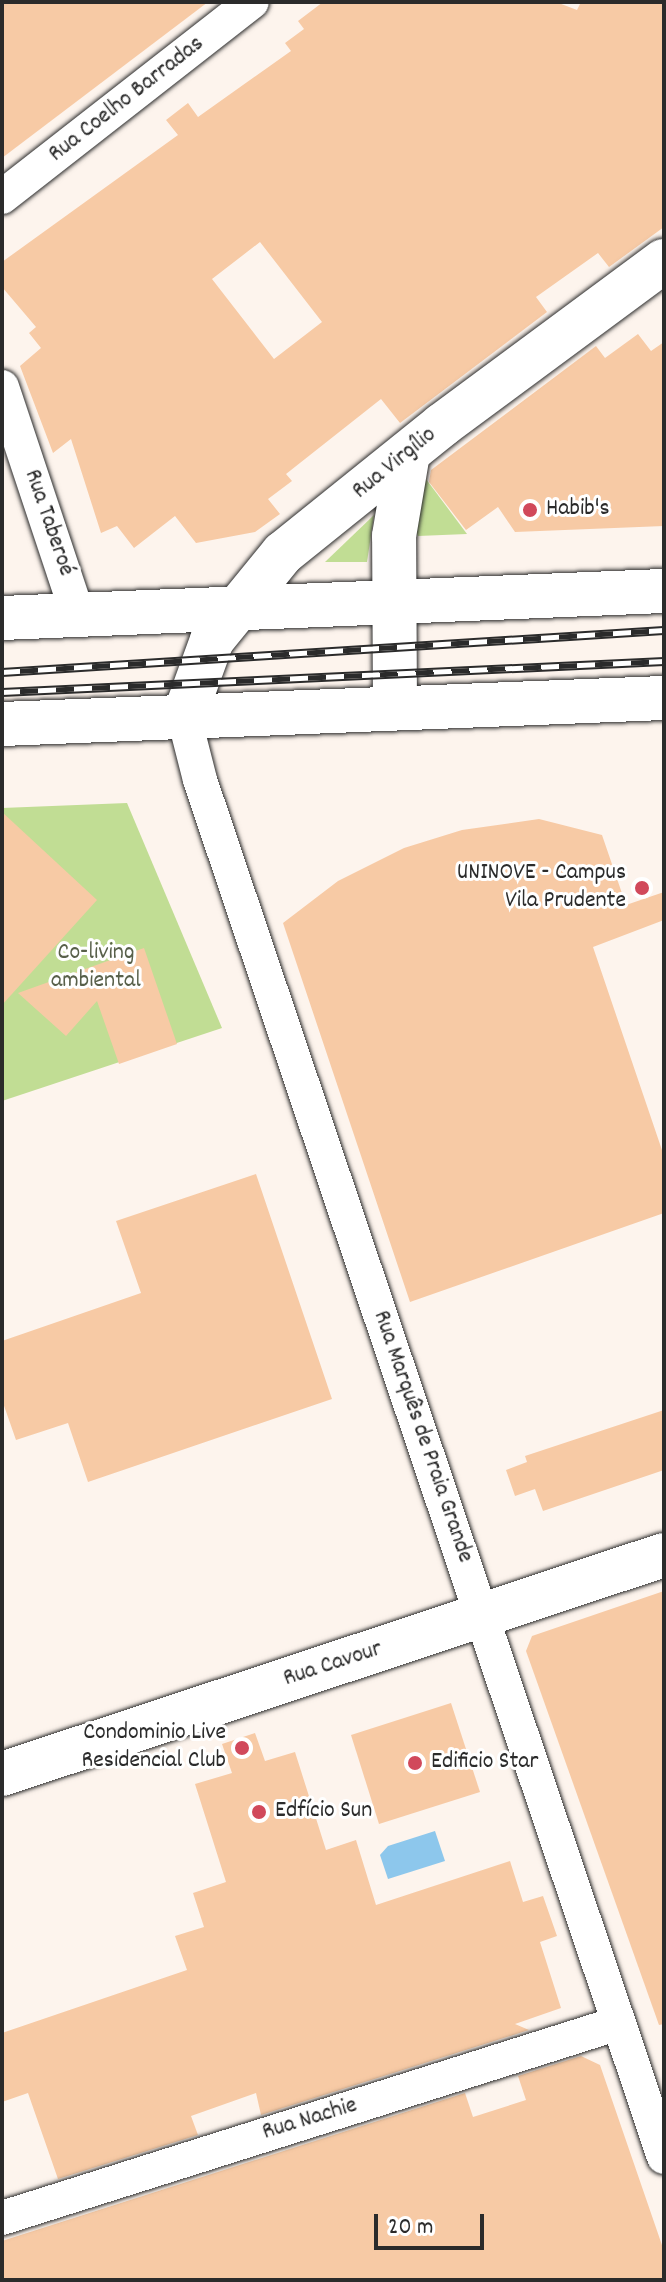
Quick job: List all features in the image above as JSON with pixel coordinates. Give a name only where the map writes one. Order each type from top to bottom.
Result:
[{"type":"main road","name":"Rua Virgílio","points":[[184,717],[212,640],[234,608],[283,553],[408,453],[664,261]]},
{"type":"main road","points":[[395,708],[394,536],[408,453]]},
{"type":"main road","points":[[2,618],[664,591]]},
{"type":"main road","points":[[2,724],[664,698]]},
{"type":"main road","name":"Rua Cavour","points":[[2,1774],[664,1555]]},
{"type":"street","name":"Rua Coelho Barradas","points":[[2,197],[252,2]]},
{"type":"street","name":"Rua Taberoé","points":[[2,387],[78,615]]},
{"type":"street","name":"Rua Marquês de Praia Grande","points":[[184,717],[200,780],[664,2157]]},
{"type":"street","name":"Rua Nachie","points":[[2,2218],[619,2023]]},
{"type":"green space","points":[[423,475],[467,534],[418,536],[414,525]]},
{"type":"green space","points":[[374,515],[367,562],[325,562]]},
{"type":"green space","name":"Co-living ambiental","points":[[127,803],[222,1028],[2,1101],[2,808]]},
{"type":"water","points":[[435,1831],[445,1861],[388,1879],[380,1855],[388,1846]]},
{"type":"building","points":[[2,2],[208,2],[2,158]]},
{"type":"building","points":[[323,2],[556,2],[577,10],[581,2],[664,2],[664,227],[609,267],[598,253],[536,297],[547,312],[400,423],[381,399],[286,474],[292,481],[268,499],[280,514],[255,532],[196,543],[175,516],[134,548],[117,526],[101,533],[71,439],[53,453],[20,366],[41,348],[29,333],[36,327],[2,287],[2,262],[178,135],[166,120],[188,103],[198,117],[291,51],[285,43],[304,29],[298,21]],"holes":[[[260,242],[322,322],[274,359],[212,279]]]},
{"type":"building","points":[[638,334],[651,351],[664,342],[664,526],[515,532],[498,507],[466,530],[429,482],[431,470],[596,346],[605,358]]},
{"type":"building","points":[[2,812],[97,900],[2,1005]]},
{"type":"building","points":[[539,819],[602,835],[626,905],[664,892],[664,920],[593,947],[664,1156],[664,1213],[410,1302],[283,923],[338,881],[404,848],[462,830]]},
{"type":"building","points":[[144,948],[177,1044],[119,1064],[97,1001],[66,1036],[18,993]]},
{"type":"building","points":[[256,1174],[332,1399],[88,1482],[68,1423],[16,1440],[2,1400],[2,1341],[141,1293],[116,1221]]},
{"type":"building","points":[[664,1410],[664,1470],[543,1511],[535,1489],[515,1496],[506,1470],[527,1462],[525,1456]]},
{"type":"building","points":[[664,1591],[664,2024],[659,2025],[526,1651],[532,1636]]},
{"type":"building","name":"Edificio Star","points":[[451,1703],[480,1792],[379,1824],[351,1735]]},
{"type":"building","points":[[255,1733],[265,1761],[295,1752],[326,1850],[356,1840],[376,1905],[510,1861],[523,1902],[543,1896],[557,1936],[540,1942],[561,2008],[515,2024],[529,2030],[261,2115],[256,2093],[191,2116],[198,2135],[58,2179],[28,2093],[2,2102],[2,2033],[187,1970],[175,1936],[204,1927],[193,1893],[226,1882],[195,1784],[232,1773],[222,1744]]},
{"type":"building","points":[[581,2056],[600,2065],[664,2251],[664,2280],[2,2280],[2,2241],[465,2093],[473,2117],[526,2100],[518,2076]]},
{"type":"railway","points":[[2,672],[664,630]]},
{"type":"railway","points":[[2,692],[664,661]]},
{"type":"place","name":"Habib's","points":[[530,510]]},
{"type":"place","name":"UNINOVE - Campus Vila Prudente","points":[[642,888]]},
{"type":"place","name":"Condominio Live Residencial Club","points":[[242,1748]]},
{"type":"place","name":"Edificio Star","points":[[415,1763]]},
{"type":"place","name":"Edfício Sun","points":[[259,1812]]}]
